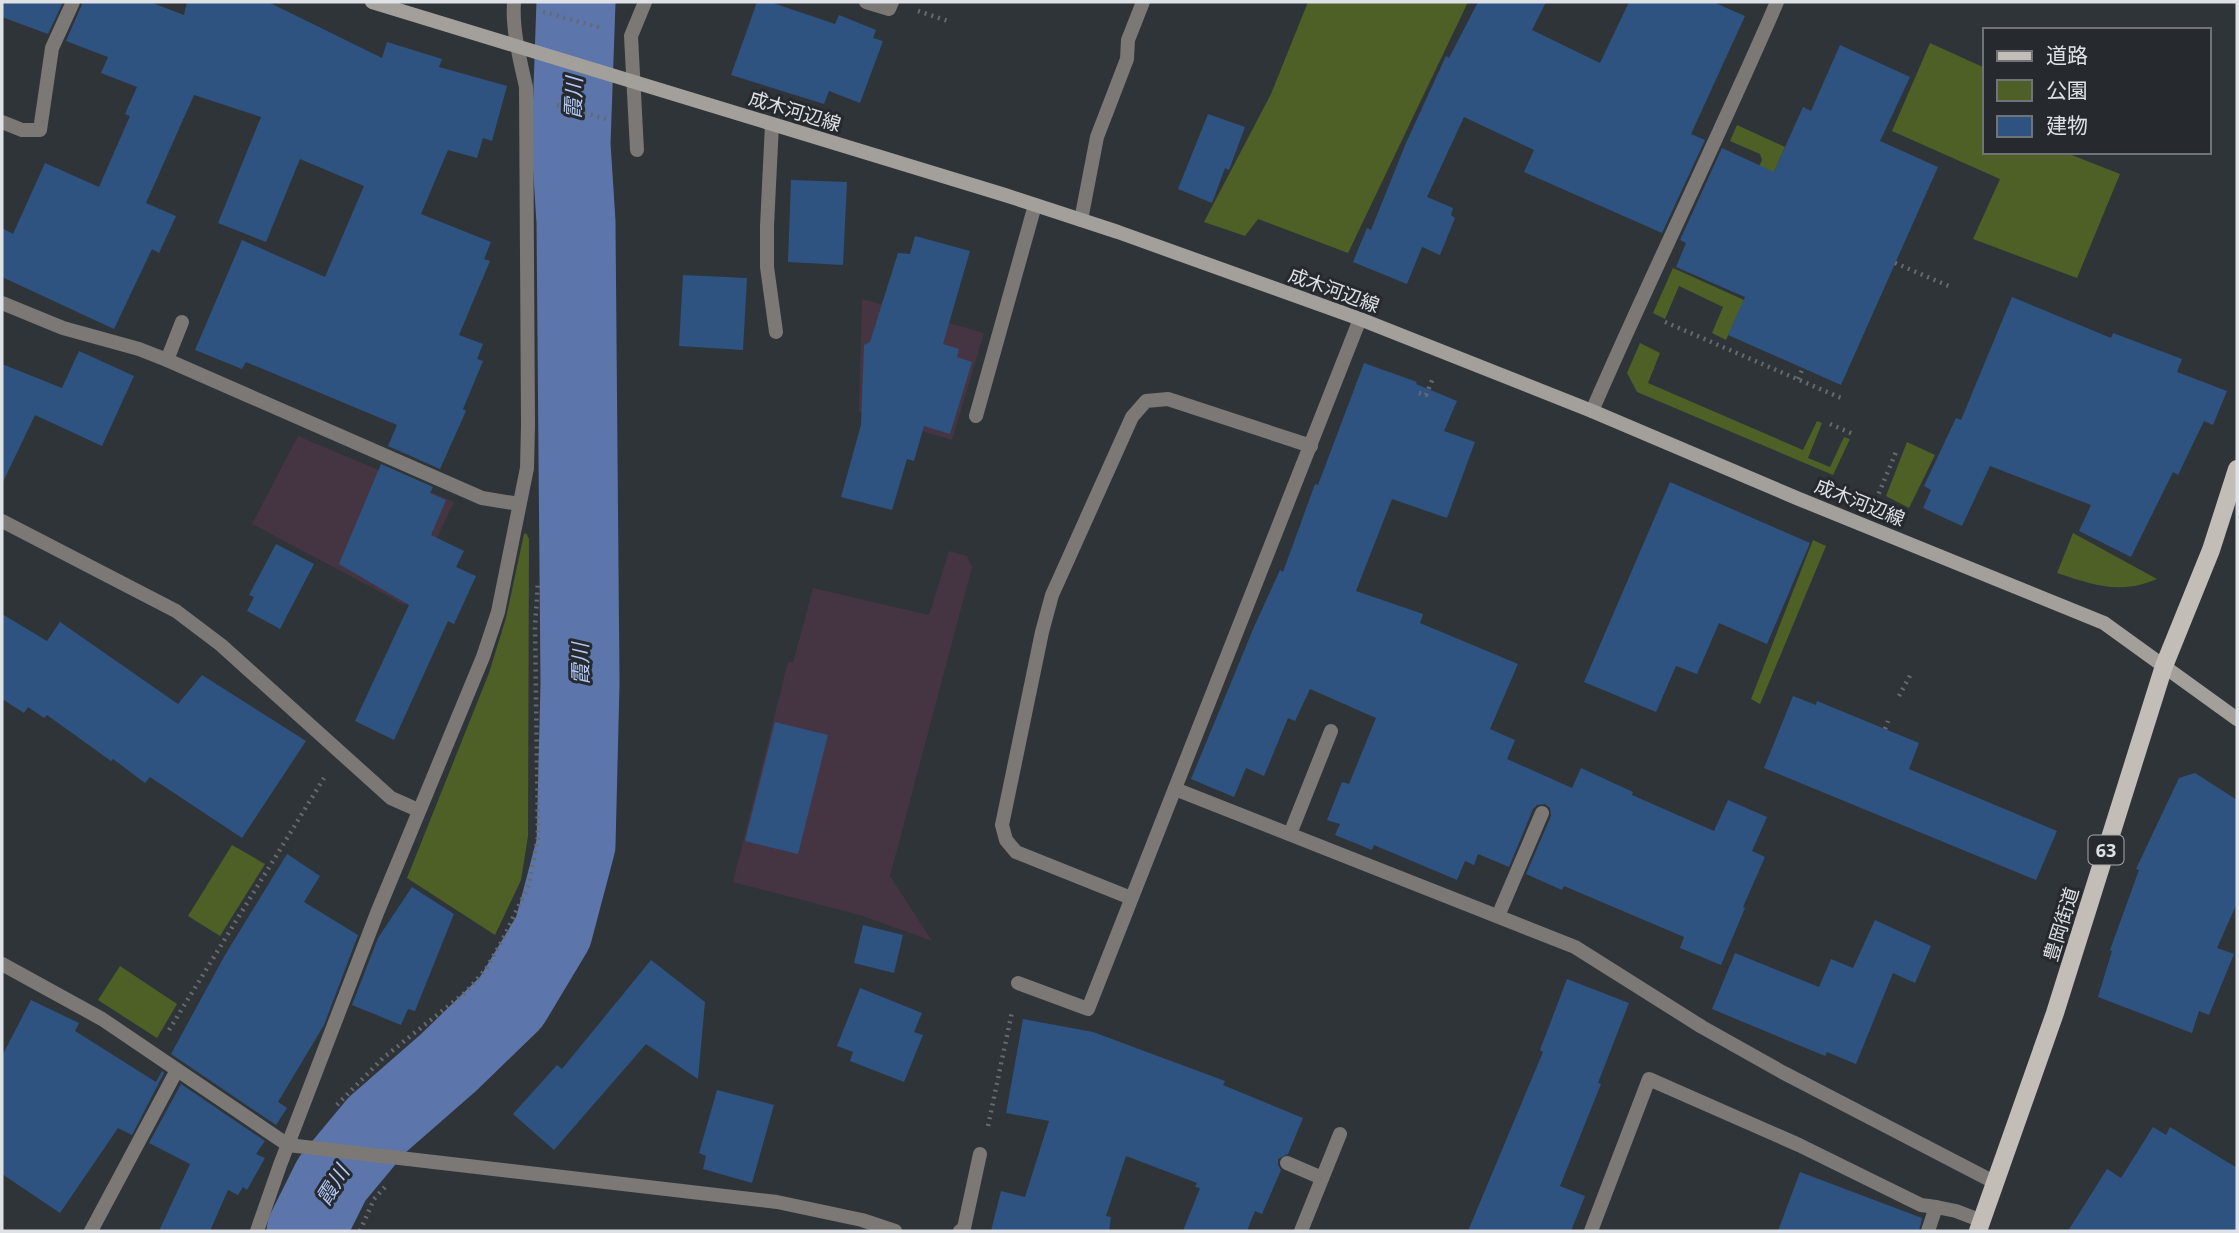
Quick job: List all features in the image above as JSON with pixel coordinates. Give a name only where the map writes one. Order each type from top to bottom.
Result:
[{"type":"main road","name":"成木河辺線","points":[[372,2],[1035,205],[1360,319],[1592,411],[1799,499],[2104,623],[2237,719]]},
{"type":"main road","name":"豊岡街道","points":[[1980,1226],[2055,1013],[2164,666],[2211,550],[2237,470]]},
{"type":"street","points":[[2,122],[22,130],[40,130],[52,48],[73,2]]},
{"type":"street","points":[[257,1231],[376,913],[483,657],[498,612],[527,468],[526,88],[517,47],[514,2]]},
{"type":"street","points":[[637,150],[631,36],[645,2]]},
{"type":"street","points":[[866,2],[889,9],[892,2]]},
{"type":"street","points":[[1081,220],[1097,138],[1127,60],[1128,40],[1143,2]]},
{"type":"street","points":[[1592,411],[1777,2]]},
{"type":"street","points":[[772,124],[767,267],[776,332]]},
{"type":"street","points":[[976,416],[1035,205]]},
{"type":"street","points":[[2,303],[64,328],[139,349],[167,360],[482,498],[519,504]]},
{"type":"street","points":[[1018,982],[1088,1009],[1360,319]]},
{"type":"street","points":[[167,360],[182,321]]},
{"type":"street","points":[[1131,898],[1016,852],[1006,841],[1002,825],[1052,595],[1132,417],[1146,401],[1168,399],[1311,446]]},
{"type":"street","points":[[2,521],[176,611],[221,645],[391,798],[418,810]]},
{"type":"street","points":[[1290,834],[1331,731]]},
{"type":"street","points":[[1175,789],[1575,947],[1702,1027],[1782,1072],[1996,1183]]},
{"type":"street","points":[[1498,916],[1542,813]]},
{"type":"street","points":[[2,964],[102,1019],[288,1145],[312,1150],[777,1202],[862,1220],[895,1231]]},
{"type":"street","points":[[91,1231],[177,1070]]},
{"type":"street","points":[[1591,1231],[1649,1079],[1799,1145],[1921,1205],[1956,1211],[1980,1226]]},
{"type":"street","points":[[1301,1231],[1340,1134]]},
{"type":"street","points":[[960,1231],[964,1228],[980,1154]]},
{"type":"street","points":[[1287,1163],[1322,1178]]},
{"type":"street","points":[[1928,1231],[1936,1207]]},
{"type":"path","points":[[539,10],[613,31]]},
{"type":"path","points":[[927,14],[948,21]]},
{"type":"path","points":[[552,104],[618,122]]},
{"type":"path","points":[[1895,264],[1951,287]]},
{"type":"path","points":[[1636,309],[1841,398]]},
{"type":"path","points":[[1798,379],[1803,368]]},
{"type":"path","points":[[1419,393],[1426,396],[1433,379]]},
{"type":"path","points":[[1830,424],[1853,434]]},
{"type":"path","points":[[1874,504],[1896,452]]},
{"type":"path","points":[[332,1111],[383,1058],[466,992],[486,969],[529,884],[538,837],[535,626],[538,581]]},
{"type":"path","points":[[1899,696],[1912,672]]},
{"type":"path","points":[[1885,729],[1888,722]]},
{"type":"path","points":[[154,1055],[341,752]]},
{"type":"path","points":[[980,1154],[1018,982]]},
{"type":"path","points":[[360,1231],[374,1199],[416,1161]]},
{"type":"shaded area","points":[[862,299],[984,333],[952,440],[859,412]]},
{"type":"shaded area","points":[[298,436],[454,502],[405,605],[252,524]]},
{"type":"shaded area","points":[[949,551],[967,556],[972,567],[890,876],[932,941],[860,915],[733,882],[788,662],[793,663],[813,588],[929,615]]},
{"type":"green space","points":[[1308,2],[1468,2],[1348,253],[1258,219],[1245,236],[1204,222],[1271,94]]},
{"type":"green space","points":[[1930,43],[1983,67],[1983,154],[2069,154],[2120,174],[2077,278],[1973,239],[2000,179],[1892,131]]},
{"type":"green space","points":[[1737,125],[1785,147],[1757,211],[1753,179],[1762,160],[1760,154],[1730,141]]},
{"type":"green space","points":[[1673,268],[1744,300],[1726,340],[1712,333],[1723,307],[1679,286],[1665,319],[1653,313]]},
{"type":"green space","points":[[1640,343],[1660,353],[1648,383],[1803,450],[1817,421],[1822,423],[1808,458],[1830,467],[1844,437],[1850,439],[1833,475],[1637,392],[1627,373]]},
{"type":"green space","points":[[1907,442],[1935,455],[1909,508],[1886,496]]},
{"type":"green space","points":[[526,533],[529,539],[528,836],[521,880],[495,935],[407,878],[489,673],[506,618]]},
{"type":"green space","points":[[2073,533],[2157,579],[2118,587],[2095,584],[2057,573]]},
{"type":"green space","points":[[1813,540],[1826,546],[1760,704],[1751,699]]},
{"type":"green space","points":[[232,845],[265,864],[220,936],[188,916]]},
{"type":"green space","points":[[120,966],[177,1004],[157,1038],[98,1000]]},
{"type":"building","points":[[2,2],[63,2],[48,34],[2,17]]},
{"type":"building","points":[[83,2],[150,2],[184,15],[187,2],[268,2],[382,58],[387,42],[442,59],[439,67],[507,86],[492,141],[483,138],[477,158],[448,150],[421,214],[491,242],[484,259],[490,261],[459,335],[483,344],[477,359],[483,361],[463,409],[466,411],[440,469],[388,446],[397,425],[246,362],[242,369],[195,350],[242,240],[325,277],[364,186],[300,159],[266,242],[218,223],[261,117],[194,95],[146,203],[176,216],[159,253],[152,249],[114,329],[2,277],[2,228],[13,234],[45,163],[99,187],[130,116],[125,114],[137,87],[101,73],[108,57],[66,41]]},
{"type":"building","points":[[757,2],[770,2],[835,24],[839,15],[876,30],[873,38],[883,41],[860,103],[829,91],[824,104],[731,75]]},
{"type":"building","points":[[1478,2],[1546,2],[1532,30],[1600,63],[1629,2],[1713,2],[1745,16],[1691,134],[1705,140],[1662,233],[1524,172],[1534,150],[1464,117],[1427,197],[1453,208],[1451,215],[1455,218],[1440,255],[1422,247],[1407,284],[1353,262],[1367,228],[1371,230],[1406,143],[1446,56],[1449,58]]},
{"type":"building","points":[[1840,45],[1910,77],[1880,141],[1938,167],[1841,385],[1728,335],[1745,297],[1676,267],[1686,243],[1680,240],[1722,148],[1774,172],[1803,107],[1811,111]]},
{"type":"building","points":[[1208,114],[1245,127],[1229,170],[1225,168],[1212,203],[1178,189]]},
{"type":"building","points":[[791,180],[847,182],[843,265],[788,262]]},
{"type":"building","points":[[915,236],[970,251],[943,344],[959,349],[957,357],[972,362],[950,434],[924,426],[914,461],[907,459],[892,510],[841,497],[861,425],[864,345],[870,342],[898,253],[910,254]]},
{"type":"building","points":[[683,275],[747,278],[743,350],[679,346]]},
{"type":"building","points":[[2012,297],[2111,338],[2113,333],[2182,359],[2177,372],[2227,391],[2213,425],[2204,421],[2178,475],[2173,472],[2131,557],[2079,531],[2091,505],[1990,466],[1962,526],[1923,508],[1931,490],[1924,486],[1956,418],[1961,420]]},
{"type":"building","points":[[79,351],[134,376],[102,446],[35,415],[2,484],[2,364],[62,388]]},
{"type":"building","points":[[1364,363],[1417,382],[1416,384],[1457,401],[1444,431],[1475,442],[1447,518],[1392,499],[1356,591],[1423,614],[1420,623],[1518,664],[1490,729],[1515,740],[1507,759],[1572,788],[1581,768],[1633,792],[1632,795],[1714,831],[1728,800],[1767,817],[1752,851],[1765,857],[1721,965],[1680,948],[1684,937],[1564,886],[1562,890],[1526,874],[1551,816],[1550,808],[1545,804],[1537,805],[1533,809],[1509,867],[1478,854],[1474,865],[1465,861],[1457,880],[1374,845],[1372,850],[1335,835],[1340,824],[1327,820],[1342,782],[1349,784],[1376,718],[1310,689],[1295,721],[1288,718],[1264,776],[1246,768],[1234,797],[1191,779],[1254,627],[1280,570],[1283,572]]},
{"type":"building","points":[[381,464],[433,487],[430,493],[446,500],[431,535],[464,551],[456,567],[476,576],[454,624],[448,621],[394,740],[355,721],[409,605],[339,564]]},
{"type":"building","points":[[1670,482],[1810,543],[1767,644],[1719,623],[1697,674],[1676,666],[1656,712],[1584,682]]},
{"type":"building","points":[[276,544],[314,564],[280,629],[247,611],[254,597],[249,595]]},
{"type":"building","points":[[2,614],[47,641],[60,622],[178,704],[202,675],[306,741],[242,838],[150,777],[145,783],[47,715],[44,718],[28,707],[24,713],[2,699]]},
{"type":"building","points":[[1793,696],[1816,705],[1817,701],[1919,743],[1909,769],[2057,831],[2036,880],[1764,768]]},
{"type":"building","points":[[775,722],[828,735],[798,854],[745,841]]},
{"type":"building","points":[[2195,773],[2237,800],[2237,903],[2217,948],[2234,954],[2209,1015],[2199,1011],[2192,1033],[2098,997],[2112,951],[2110,950],[2139,870],[2136,869],[2179,778]]},
{"type":"building","points":[[287,854],[320,876],[304,902],[358,935],[324,1025],[278,1102],[287,1108],[276,1125],[171,1054],[225,955]]},
{"type":"building","points":[[412,887],[454,914],[415,1011],[408,1009],[401,1025],[352,1005],[378,938]]},
{"type":"building","points":[[1875,920],[1931,946],[1915,983],[1893,973],[1856,1064],[1827,1052],[1825,1056],[1712,1009],[1735,953],[1819,987],[1831,959],[1853,968]]},
{"type":"building","points":[[863,925],[903,935],[894,973],[854,963]]},
{"type":"building","points":[[651,960],[705,1002],[698,1079],[646,1044],[554,1150],[513,1114],[557,1065],[562,1069]]},
{"type":"building","points":[[1567,979],[1629,1003],[1598,1083],[1601,1084],[1560,1186],[1585,1196],[1571,1231],[1468,1231],[1543,1052],[1540,1050]]},
{"type":"building","points":[[860,988],[922,1013],[914,1032],[923,1035],[904,1082],[850,1061],[853,1052],[837,1046]]},
{"type":"building","points":[[31,1000],[79,1023],[75,1031],[156,1082],[162,1071],[164,1073],[132,1135],[118,1128],[60,1213],[2,1174],[2,1056]]},
{"type":"building","points":[[1023,1019],[1093,1032],[1225,1081],[1223,1085],[1303,1118],[1288,1154],[1278,1159],[1281,1170],[1262,1214],[1255,1211],[1247,1231],[1183,1231],[1200,1188],[1195,1187],[1197,1183],[1126,1156],[1106,1216],[1111,1217],[1109,1231],[991,1231],[1001,1191],[1025,1197],[1049,1121],[1006,1113]]},
{"type":"building","points":[[181,1084],[265,1141],[256,1154],[265,1158],[247,1190],[243,1187],[238,1195],[228,1190],[210,1231],[159,1231],[190,1164],[149,1143]]},
{"type":"building","points":[[717,1090],[774,1105],[752,1183],[703,1169],[706,1156],[699,1153]]},
{"type":"building","points":[[2153,1127],[2166,1135],[2170,1127],[2237,1168],[2237,1231],[2068,1231],[2107,1169],[2121,1178]]},
{"type":"building","points":[[1800,1172],[1922,1218],[1919,1231],[1778,1231]]},
{"type":"waterway","name":"霞川","points":[[306,1231],[332,1179],[377,1125],[448,1063],[511,1002],[553,932],[576,845],[580,684],[576,222],[571,144],[576,2]]}]
